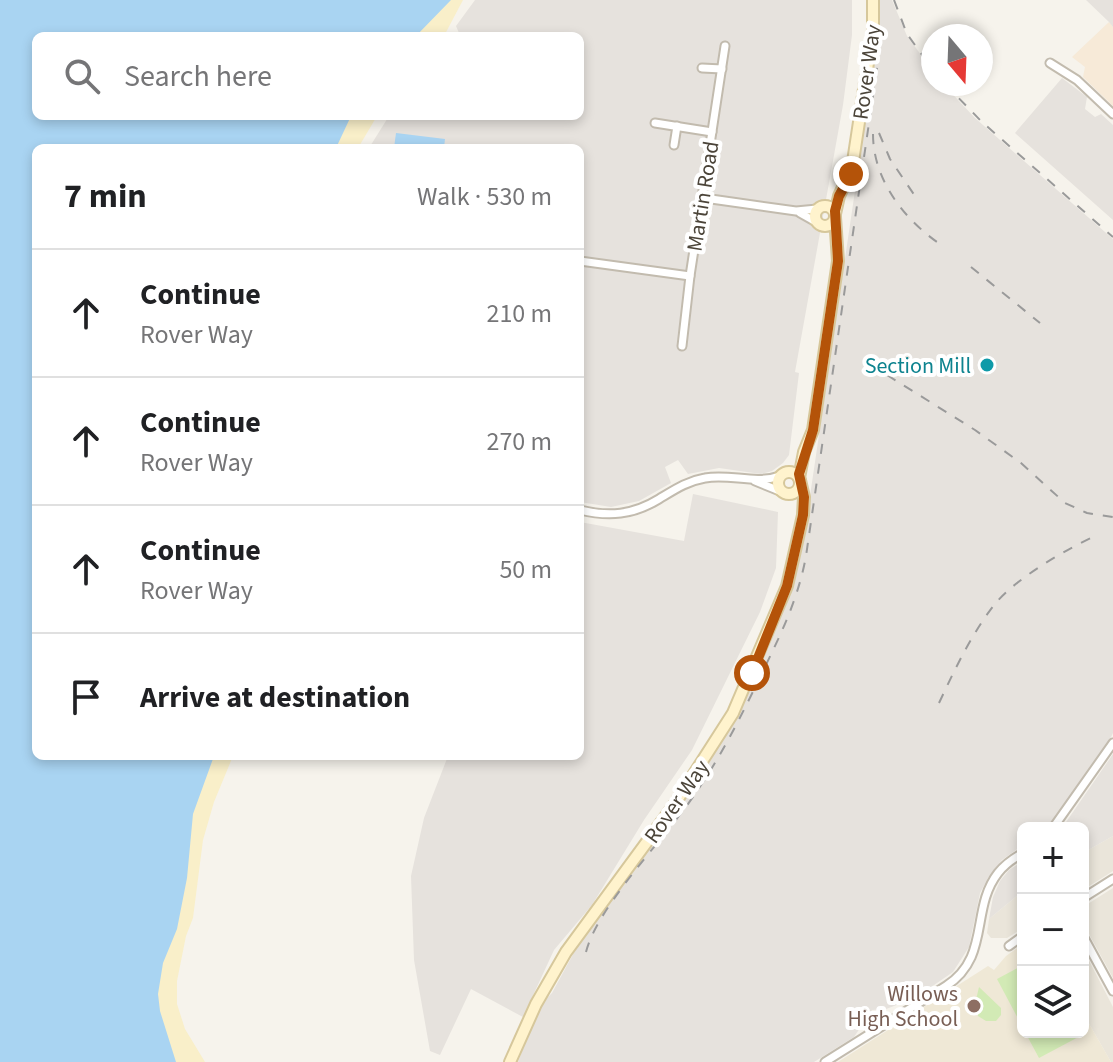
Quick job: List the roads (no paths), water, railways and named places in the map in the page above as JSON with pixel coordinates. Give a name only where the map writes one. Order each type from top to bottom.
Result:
[{"type":"street","name":"Rover Way","points":[[510,1062],[536,1004],[566,952],[681,797],[733,713],[787,586],[804,504],[800,479],[804,452],[816,415],[838,261],[835,216],[842,190],[851,174],[855,153],[873,30],[873,0]]},
{"type":"street","name":"Martin Road","points":[[682,346],[725,46]]},
{"type":"street","points":[[1050,63],[1077,80],[1113,114]]},
{"type":"street","points":[[702,68],[722,69]]},
{"type":"street","points":[[655,123],[712,132]]},
{"type":"street","points":[[674,145],[677,126]]},
{"type":"street","points":[[837,244],[814,216],[819,208],[842,190]]},
{"type":"street","points":[[704,198],[796,211],[830,207],[835,216],[829,225],[819,224],[796,211]]},
{"type":"street","points":[[584,262],[690,276]]},
{"type":"street","name":"Rover Way","points":[[782,474],[804,452]]},
{"type":"street","points":[[584,511],[602,514],[631,512],[648,506],[687,483],[706,477],[753,481],[784,492],[795,492],[800,487],[800,479],[792,472],[753,481]]},
{"type":"street","points":[[782,474],[778,483],[794,503],[800,520]]},
{"type":"street","points":[[1057,822],[1113,743]]},
{"type":"street","points":[[825,1062],[946,986],[960,974],[976,947],[990,886],[1004,866],[1017,857]]},
{"type":"street","points":[[1089,894],[1113,879]]},
{"type":"street","points":[[1009,946],[1017,940]]},
{"type":"street","points":[[1089,947],[1113,991]]},
{"type":"water","points":[[0,0],[451,0],[420,32],[32,32],[32,120],[349,120],[338,144],[32,144],[32,760],[213,760],[193,814],[187,878],[177,929],[163,963],[158,994],[160,1011],[176,1062],[0,1062]]},
{"type":"water","points":[[396,133],[445,139],[444,144],[395,144]]},
{"type":"railway","points":[[894,0],[907,34],[921,53]]},
{"type":"railway","points":[[586,952],[601,918],[694,796],[715,763],[775,646],[798,588],[806,556],[878,61]]},
{"type":"railway","points":[[957,96],[1113,237]]},
{"type":"railway","points":[[879,133],[890,159],[915,196]]},
{"type":"railway","points":[[873,134],[878,166],[892,195],[912,221],[937,242]]},
{"type":"railway","points":[[971,267],[1040,323]]},
{"type":"railway","points":[[887,375],[1021,463],[1065,503],[1087,513],[1113,517]]},
{"type":"railway","points":[[939,703],[971,640],[1003,595],[1070,548],[1097,535]]},
{"type":"place","name":"Section Mill","points":[[987,365]]},
{"type":"place","name":"Willows High School","points":[[974,1006]]}]
